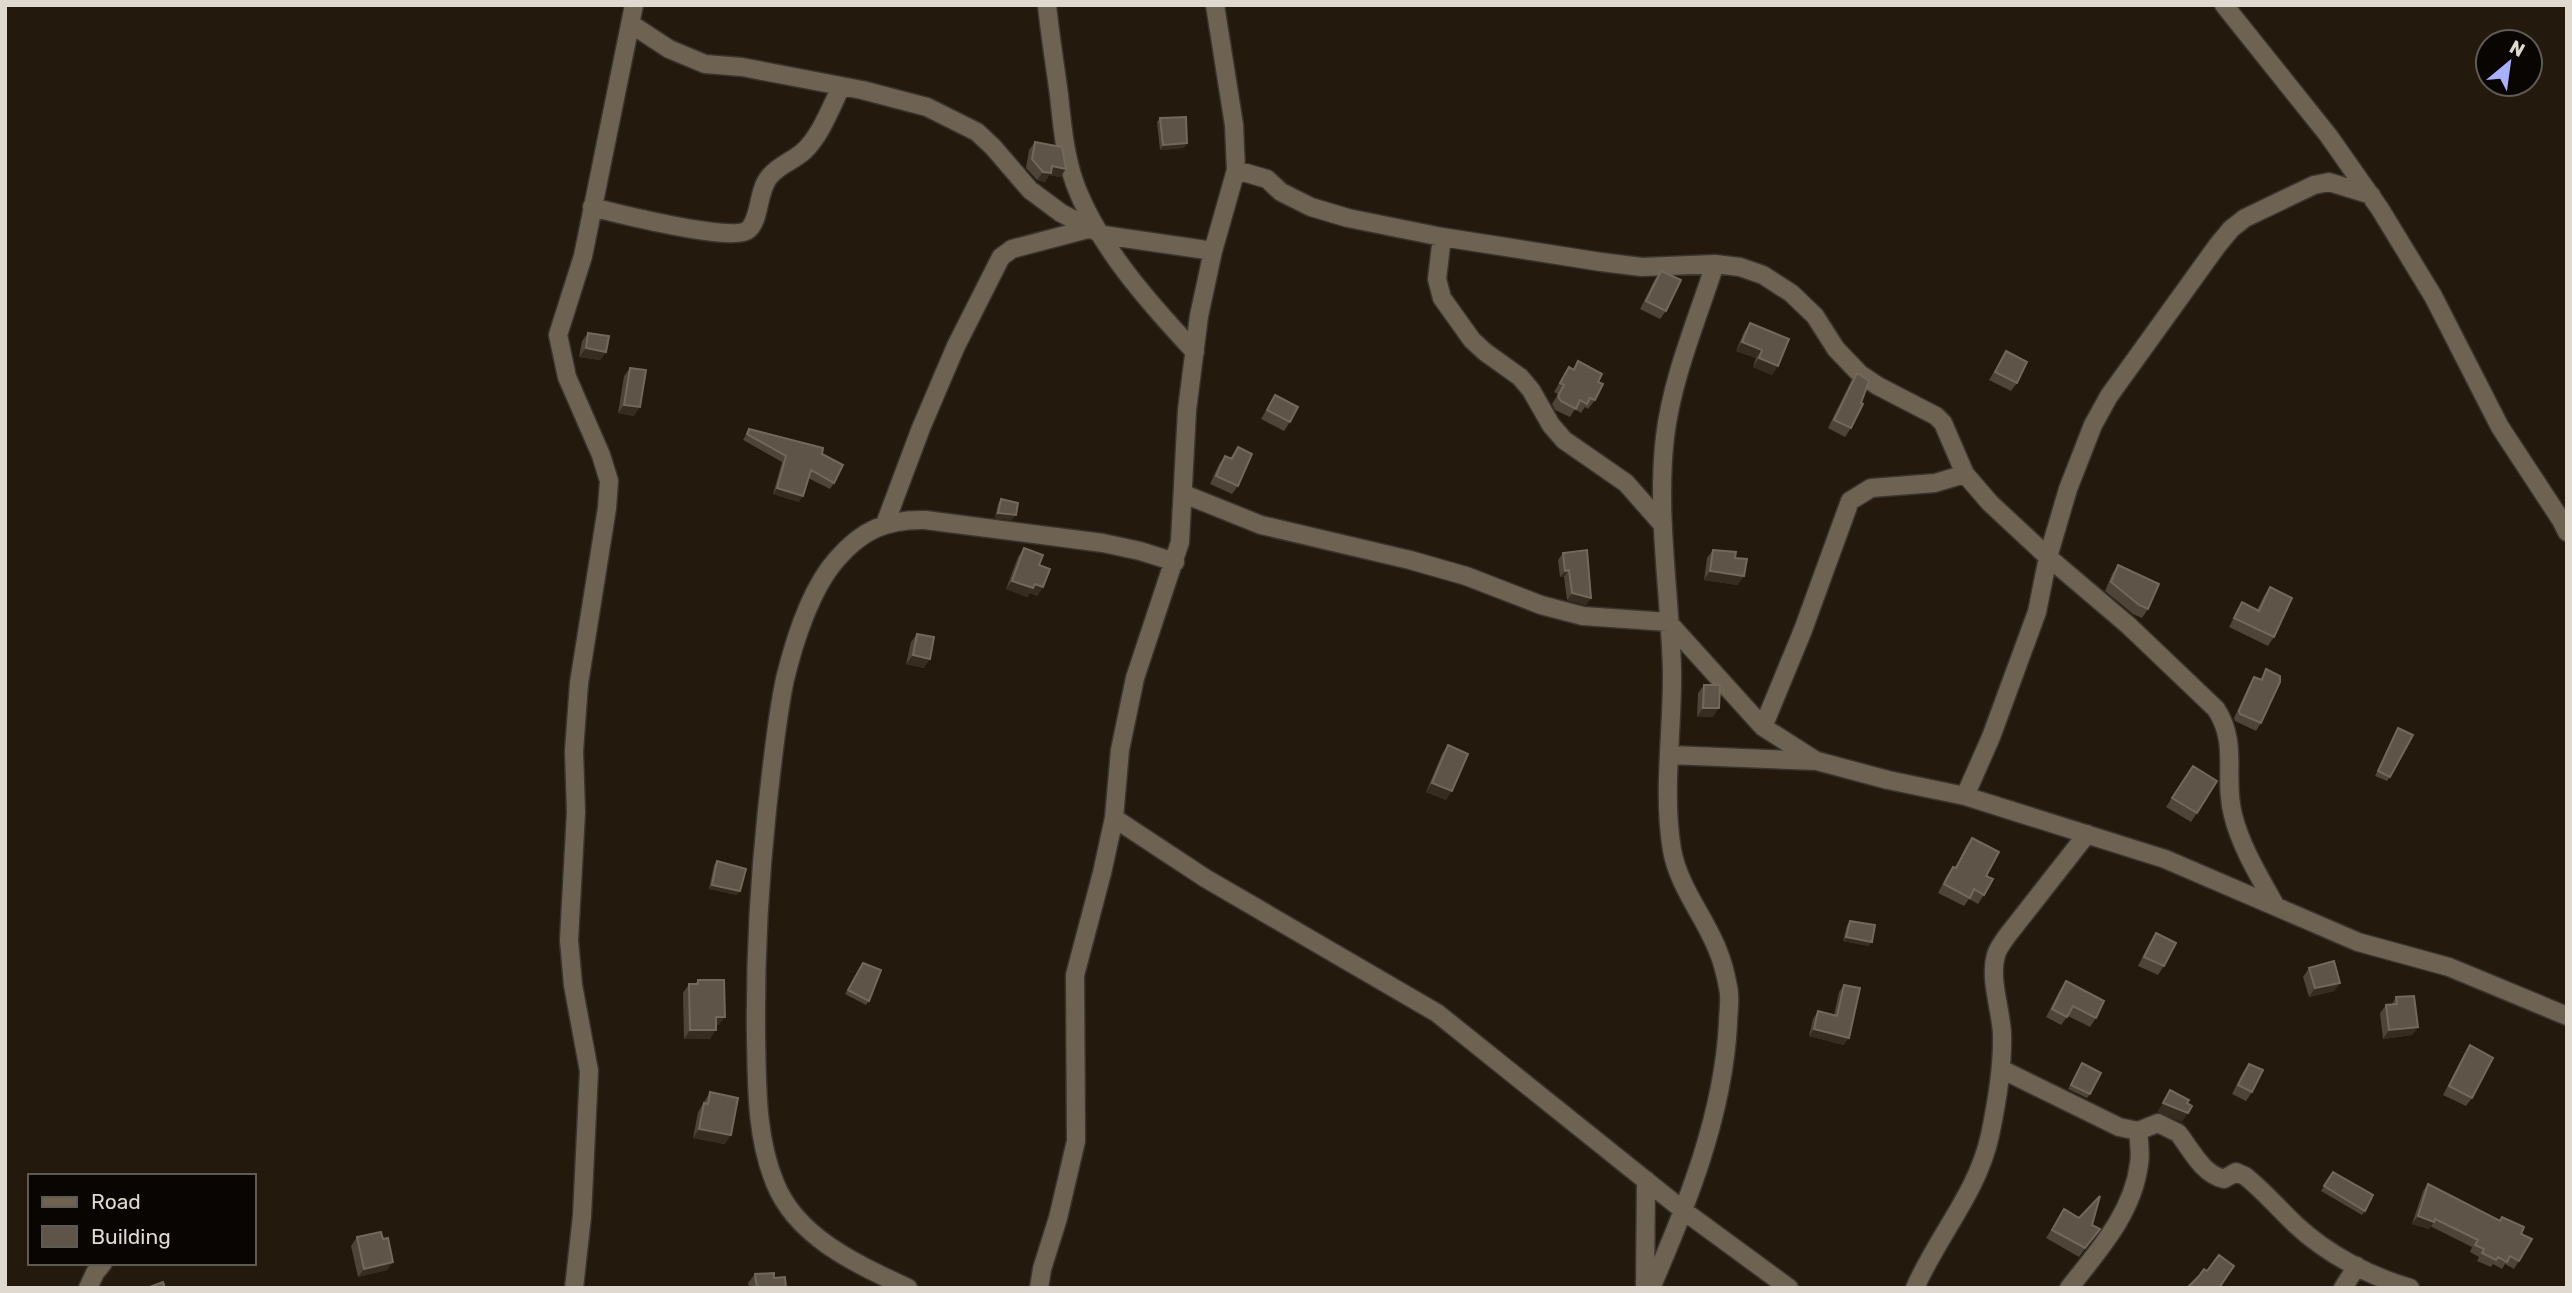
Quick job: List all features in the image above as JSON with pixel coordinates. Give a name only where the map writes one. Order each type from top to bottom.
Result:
[{"type":"street","points":[[575,1288],[582,1216],[589,1071],[573,985],[569,940],[576,812],[574,751],[579,683],[609,481],[597,445],[567,377],[558,335],[583,256],[634,5]]},
{"type":"street","points":[[1047,5],[1065,145],[1074,182],[1095,232],[1195,352]]},
{"type":"street","points":[[1040,1288],[1042,1269],[1059,1218],[1076,1141],[1075,975],[1114,818],[1120,750],[1135,678],[1180,542],[1186,410],[1199,316],[1213,251],[1236,170],[1234,125],[1215,5]]},
{"type":"street","points":[[2224,5],[2328,135],[2371,195],[2432,296],[2500,426],[2567,532]]},
{"type":"street","points":[[631,24],[690,59],[862,90],[928,107],[977,132],[1030,190],[1095,232]]},
{"type":"street","points":[[592,207],[691,229],[739,234],[748,230],[753,223],[761,191],[768,178],[807,148],[841,87]]},
{"type":"street","points":[[1236,170],[1267,179],[1280,192],[1311,207],[1348,218],[1442,237],[1601,262],[1642,267],[1715,264],[1740,267],[1763,275],[1791,293],[1815,316],[1847,362],[1860,374],[1936,416],[1943,423],[1965,474],[1990,503],[2128,625],[2203,696],[2221,717],[2229,736],[2229,794],[2234,818],[2250,860],[2275,905]]},
{"type":"street","points":[[1965,796],[1991,737],[2033,625],[2048,557],[2071,477],[2092,425],[2109,396],[2231,229],[2245,218],[2314,185],[2329,183],[2371,195]]},
{"type":"street","points":[[885,524],[951,358],[1001,257],[1012,249],[1095,232],[1213,251]]},
{"type":"street","points":[[1442,237],[1437,279],[1442,298],[1472,340],[1520,377],[1564,440],[1626,483],[1663,525]]},
{"type":"street","points":[[1651,1288],[1684,1211],[1721,1081],[1729,991],[1718,951],[1683,885],[1672,852],[1669,785],[1672,670],[1663,525],[1665,437],[1676,383],[1715,264]]},
{"type":"street","points":[[1763,727],[1803,630],[1850,501],[1871,488],[1935,483],[1965,474]]},
{"type":"street","points":[[1184,494],[1261,525],[1432,566],[1541,605],[1583,616],[1668,622],[1763,727],[1817,761]]},
{"type":"street","points":[[908,1288],[866,1268],[817,1238],[792,1214],[775,1184],[762,1141],[755,980],[761,873],[774,745],[786,678],[803,621],[821,582],[836,559],[861,537],[900,519],[1103,542],[1175,562]]},
{"type":"street","points":[[1670,755],[1817,761],[1888,780],[1965,796],[2165,859],[2358,942],[2449,967],[2567,1016]]},
{"type":"street","points":[[1114,818],[1205,878],[1437,1013],[1684,1211],[1789,1288]]},
{"type":"street","points":[[1915,1288],[1924,1268],[1967,1199],[1990,1137],[2001,1069],[2002,1033],[1994,969],[1997,954],[2007,936],[2087,834]]},
{"type":"street","points":[[2001,1069],[2094,1116],[2138,1131],[2158,1123],[2173,1129],[2208,1171],[2224,1179],[2236,1172],[2245,1176],[2297,1226],[2326,1249],[2357,1266],[2410,1288]]},
{"type":"street","points":[[2069,1288],[2124,1213],[2136,1183],[2140,1161],[2138,1131]]},
{"type":"street","points":[[1645,1288],[1646,1180]]},
{"type":"street","points":[[88,1288],[101,1265]]},
{"type":"street","points":[[2343,1288],[2357,1266]]},
{"type":"building","points":[[1186,117],[1187,143],[1163,145],[1160,118]]},
{"type":"building","points":[[1035,142],[1062,147],[1066,169],[1052,166],[1051,173],[1043,172],[1032,159]]},
{"type":"building","points":[[1661,271],[1681,280],[1666,311],[1646,301]]},
{"type":"building","points":[[1750,323],[1789,339],[1778,366],[1759,358],[1762,350],[1742,342]]},
{"type":"building","points":[[588,333],[609,336],[606,352],[586,348]]},
{"type":"building","points":[[2006,351],[2027,362],[2017,383],[1995,372]]},
{"type":"building","points":[[1578,361],[1602,374],[1598,382],[1603,384],[1595,400],[1590,398],[1587,404],[1580,400],[1576,409],[1561,401],[1558,396],[1564,385],[1560,383],[1569,367],[1574,370]]},
{"type":"building","points":[[630,368],[646,370],[640,407],[624,405]]},
{"type":"building","points":[[1857,373],[1869,381],[1861,403],[1863,404],[1851,428],[1834,420]]},
{"type":"building","points":[[1275,395],[1298,407],[1290,422],[1267,410]]},
{"type":"building","points":[[749,429],[823,448],[822,454],[843,465],[834,483],[811,470],[803,496],[777,488],[786,456],[747,434]]},
{"type":"building","points":[[1238,447],[1252,454],[1238,486],[1216,476],[1225,456],[1232,459]]},
{"type":"building","points":[[1001,499],[1018,503],[1016,515],[998,513]]},
{"type":"building","points":[[1024,548],[1043,555],[1039,565],[1050,569],[1043,587],[1035,584],[1033,588],[1012,581]]},
{"type":"building","points":[[1587,550],[1591,598],[1572,593],[1569,570],[1565,571],[1563,553]]},
{"type":"building","points":[[1713,550],[1736,552],[1735,558],[1747,559],[1744,576],[1710,571]]},
{"type":"building","points":[[2118,565],[2159,584],[2148,609],[2111,582]]},
{"type":"building","points":[[2270,587],[2292,598],[2274,637],[2234,618],[2242,602],[2259,611]]},
{"type":"building","points":[[917,634],[934,637],[930,659],[913,655]]},
{"type":"building","points":[[2266,669],[2280,676],[2280,682],[2261,723],[2240,714],[2239,711],[2254,677],[2262,680]]},
{"type":"building","points":[[1704,685],[1720,685],[1719,708],[1703,708]]},
{"type":"building","points":[[2398,728],[2413,735],[2390,777],[2378,771]]},
{"type":"building","points":[[1448,745],[1468,754],[1452,791],[1432,783]]},
{"type":"building","points":[[2193,766],[2217,781],[2197,813],[2172,798]]},
{"type":"building","points":[[1972,838],[1999,852],[1986,876],[1993,879],[1984,895],[1974,889],[1970,898],[1944,884]]},
{"type":"building","points":[[717,861],[746,869],[740,891],[712,885]]},
{"type":"building","points":[[1850,921],[1875,925],[1872,942],[1846,937]]},
{"type":"building","points":[[2156,933],[2176,943],[2164,966],[2144,957]]},
{"type":"building","points":[[2334,961],[2340,983],[2315,988],[2309,968]]},
{"type":"building","points":[[863,963],[881,970],[869,1001],[848,990]]},
{"type":"building","points":[[698,980],[724,980],[725,1017],[716,1017],[716,1030],[690,1030],[689,984],[698,984]]},
{"type":"building","points":[[2066,981],[2104,1001],[2096,1018],[2073,1006],[2067,1017],[2052,1009]]},
{"type":"building","points":[[1844,985],[1860,988],[1849,1038],[1814,1029],[1818,1011],[1837,1016]]},
{"type":"building","points":[[2414,996],[2418,1027],[2389,1030],[2386,1005],[2397,1004],[2396,997]]},
{"type":"building","points":[[2470,1045],[2493,1058],[2472,1098],[2449,1086]]},
{"type":"building","points":[[2082,1063],[2101,1073],[2090,1094],[2071,1085]]},
{"type":"building","points":[[2249,1064],[2263,1070],[2252,1092],[2238,1085]]},
{"type":"building","points":[[2170,1090],[2189,1100],[2187,1103],[2192,1106],[2188,1113],[2163,1103]]},
{"type":"building","points":[[710,1092],[738,1098],[731,1135],[699,1129],[704,1103],[708,1104]]},
{"type":"building","points":[[2333,1172],[2373,1195],[2365,1211],[2324,1186]]},
{"type":"building","points":[[2428,1184],[2500,1221],[2502,1217],[2524,1227],[2521,1234],[2532,1239],[2519,1261],[2510,1256],[2507,1262],[2498,1257],[2496,1260],[2482,1253],[2484,1249],[2475,1245],[2478,1240],[2435,1219],[2434,1222],[2418,1216]]},
{"type":"building","points":[[2100,1196],[2092,1225],[2100,1229],[2085,1248],[2052,1230],[2064,1209],[2079,1218]]},
{"type":"building","points":[[381,1232],[383,1239],[388,1238],[393,1262],[364,1269],[357,1237]]},
{"type":"building","points":[[2219,1255],[2234,1266],[2219,1288],[2187,1288],[2204,1269],[2207,1271]]},
{"type":"building","points":[[774,1273],[774,1278],[785,1277],[786,1288],[757,1288],[755,1274]]},
{"type":"building","points":[[163,1282],[165,1288],[147,1288]]}]
